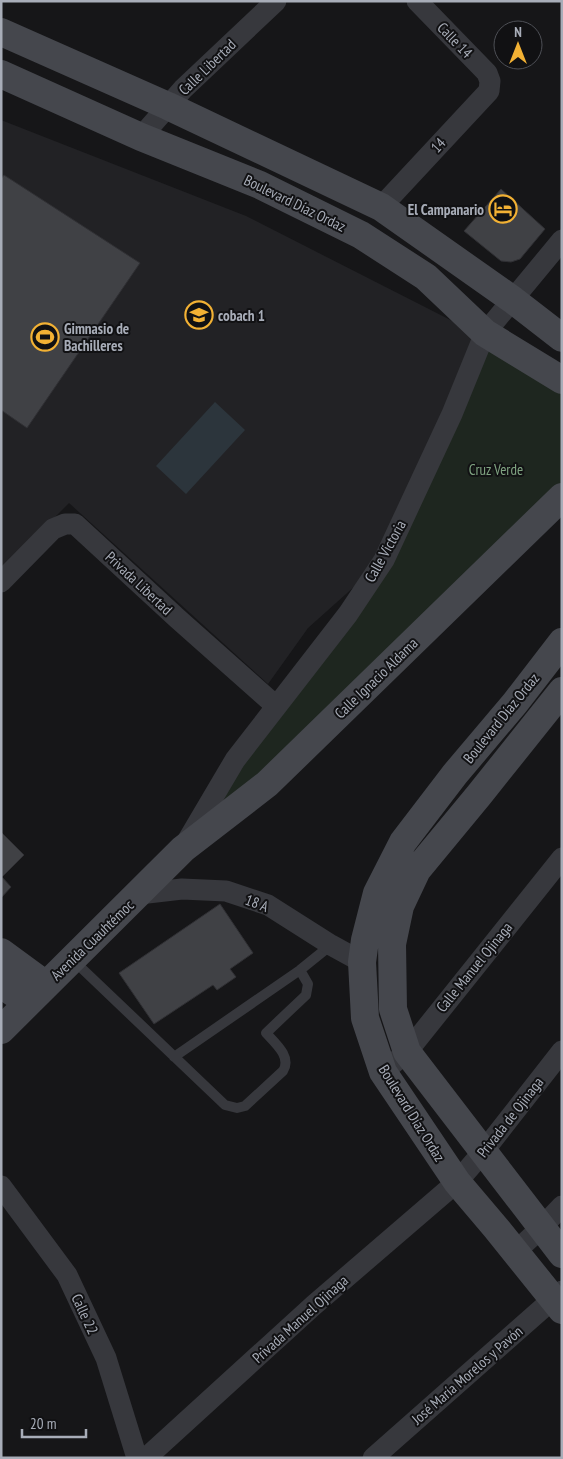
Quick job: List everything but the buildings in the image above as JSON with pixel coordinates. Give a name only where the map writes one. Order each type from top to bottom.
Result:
[{"type":"main road","points":[[1,32],[168,106],[381,207],[513,300],[562,338]]},
{"type":"main road","name":"Boulevard Díaz Ordaz","points":[[1,74],[141,137],[260,185],[361,235],[426,277],[485,333],[562,380]]},
{"type":"main road","name":"Calle Ignacio Aldama","points":[[183,849],[267,784],[562,498]]},
{"type":"main road","name":"Boulevard Díaz Ordaz","points":[[559,1300],[515,1252],[457,1182],[382,1072],[365,1018],[362,962],[365,940],[377,893],[403,842],[455,774],[515,703],[562,642]]},
{"type":"main road","name":"Boulevard Díaz Ordaz","points":[[562,691],[417,870],[400,906],[392,944],[394,1008],[407,1052],[562,1254]]},
{"type":"main road","name":"Avenida Cuauhtémoc","points":[[1,1030],[183,849]]},
{"type":"main road","points":[[1,952],[37,994]]},
{"type":"main road","points":[[1,984],[37,994]]},
{"type":"street","name":"Calle Libertad","points":[[141,137],[183,88],[276,1]]},
{"type":"street","name":"Calle 14","points":[[417,1],[487,73],[490,81]]},
{"type":"street","name":"14","points":[[381,207],[489,91],[490,81]]},
{"type":"street","name":"Calle Victoria","points":[[183,849],[235,760],[348,614],[384,560],[452,414],[485,333],[562,240]]},
{"type":"street","name":"Privada Libertad","points":[[1,582],[53,528],[64,524],[75,524],[178,620],[276,706]]},
{"type":"street","name":"Calle Manuel Ojinaga","points":[[382,1072],[407,1052],[562,858]]},
{"type":"street","name":"18 A","points":[[139,894],[182,889],[226,892],[268,905],[331,945],[362,962]]},
{"type":"street","name":"Privada de Ojinaga","points":[[457,1182],[483,1152],[562,1050]]},
{"type":"street","name":"Privada Manuel Ojinaga","points":[[146,1458],[314,1305],[457,1182]]},
{"type":"street","name":"Calle 22","points":[[1,1186],[67,1275],[106,1358],[136,1458]]},
{"type":"street","points":[[515,1252],[562,1206]]},
{"type":"street","name":"José María Morelos y Pavón","points":[[372,1458],[559,1300]]},
{"type":"lane","points":[[174,1057],[300,970],[331,945]]},
{"type":"lane","points":[[72,959],[225,1106],[237,1108],[245,1106],[286,1067],[286,1058],[266,1033],[306,995],[309,987],[300,970]]},
{"type":"shaded area","points":[[1,120],[246,216],[478,334],[384,560],[308,628],[268,684],[69,503],[1,571]]},
{"type":"shaded area","points":[[215,402],[245,430],[186,494],[156,466]]},
{"type":"green space","name":"Cruz Verde","points":[[485,333],[562,380],[562,497],[183,849],[384,560]]},
{"type":"place","name":"El Campanario","points":[[503,209]]},
{"type":"place","name":"cobach 1","points":[[199,315]]},
{"type":"place","name":"Gimnasio de Bachilleres","points":[[45,337]]}]
